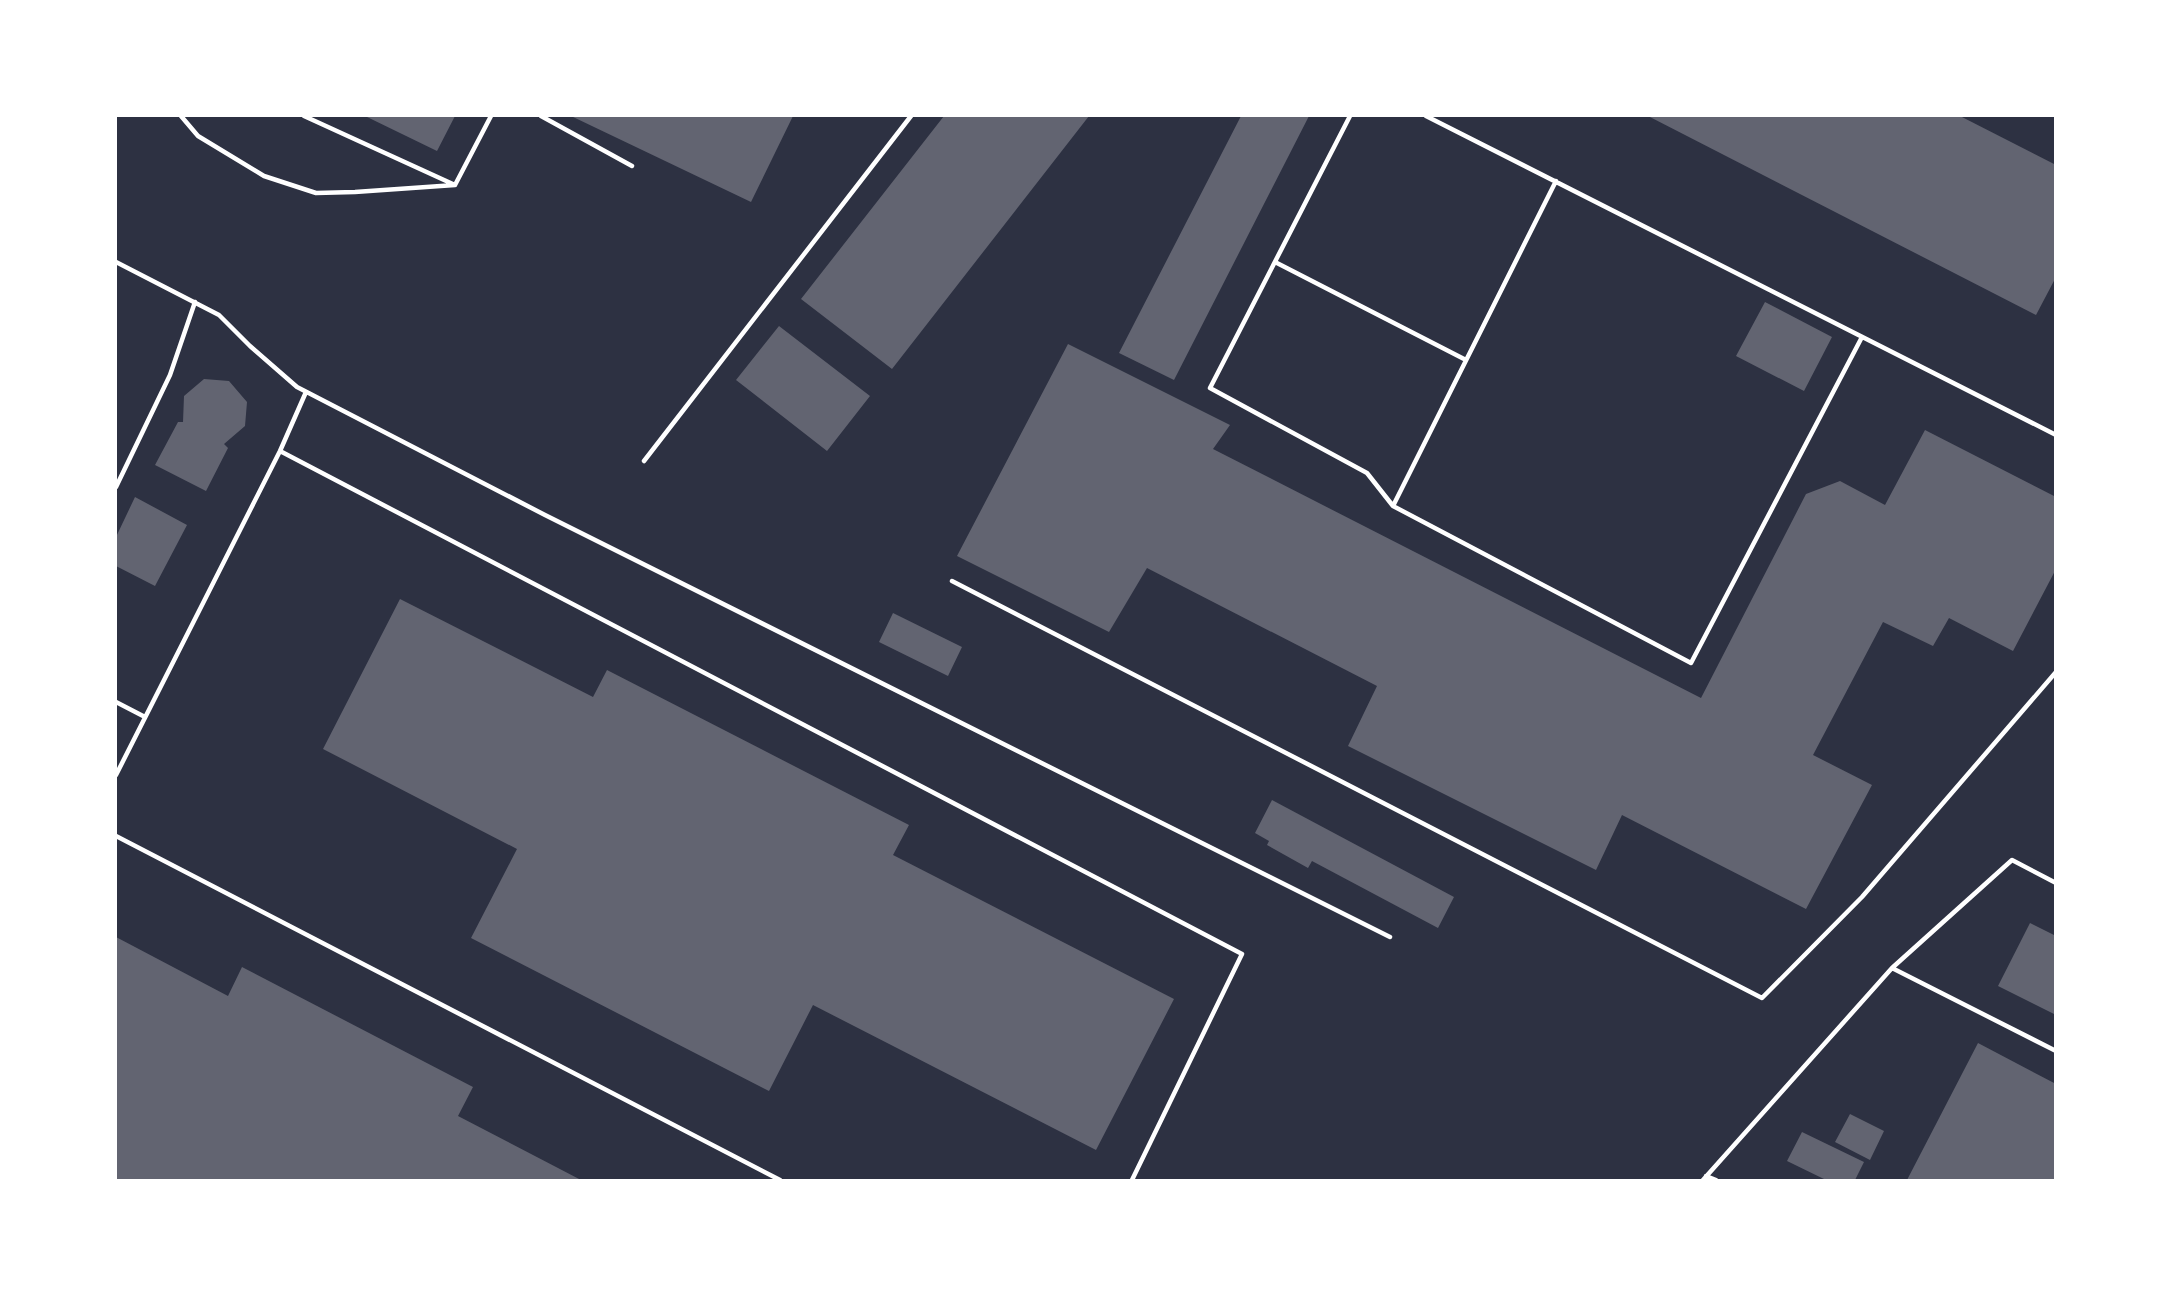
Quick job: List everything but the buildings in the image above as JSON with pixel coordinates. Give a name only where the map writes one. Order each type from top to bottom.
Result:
[{"type":"lane","points":[[181,116],[198,136],[264,176],[316,193],[455,185]]},
{"type":"lane","points":[[304,116],[455,185]]},
{"type":"lane","points":[[455,185],[491,116]]},
{"type":"lane","points":[[541,116],[632,166]]},
{"type":"lane","points":[[644,461],[911,116]]},
{"type":"lane","points":[[1350,116],[1210,388],[1367,472],[1393,506],[1691,663],[1862,337]]},
{"type":"lane","points":[[1426,116],[2055,435]]},
{"type":"lane","points":[[1393,506],[1556,181]]},
{"type":"lane","points":[[116,262],[219,315],[250,346],[297,387],[306,392],[544,515],[1390,936]]},
{"type":"lane","points":[[1275,262],[1467,360]]},
{"type":"lane","points":[[116,487],[170,375],[195,302]]},
{"type":"lane","points":[[116,775],[280,451],[306,392]]},
{"type":"lane","points":[[280,451],[1242,954],[1132,1180]]},
{"type":"lane","points":[[952,581],[1762,998],[1862,897],[2055,672]]},
{"type":"lane","points":[[116,702],[145,717]]},
{"type":"lane","points":[[116,836],[780,1180]]},
{"type":"lane","points":[[1704,1178],[1892,969],[2012,860],[2055,883]]},
{"type":"lane","points":[[1892,969],[2055,1051]]},
{"type":"lane","points":[[1704,1178],[1716,1180]]}]
